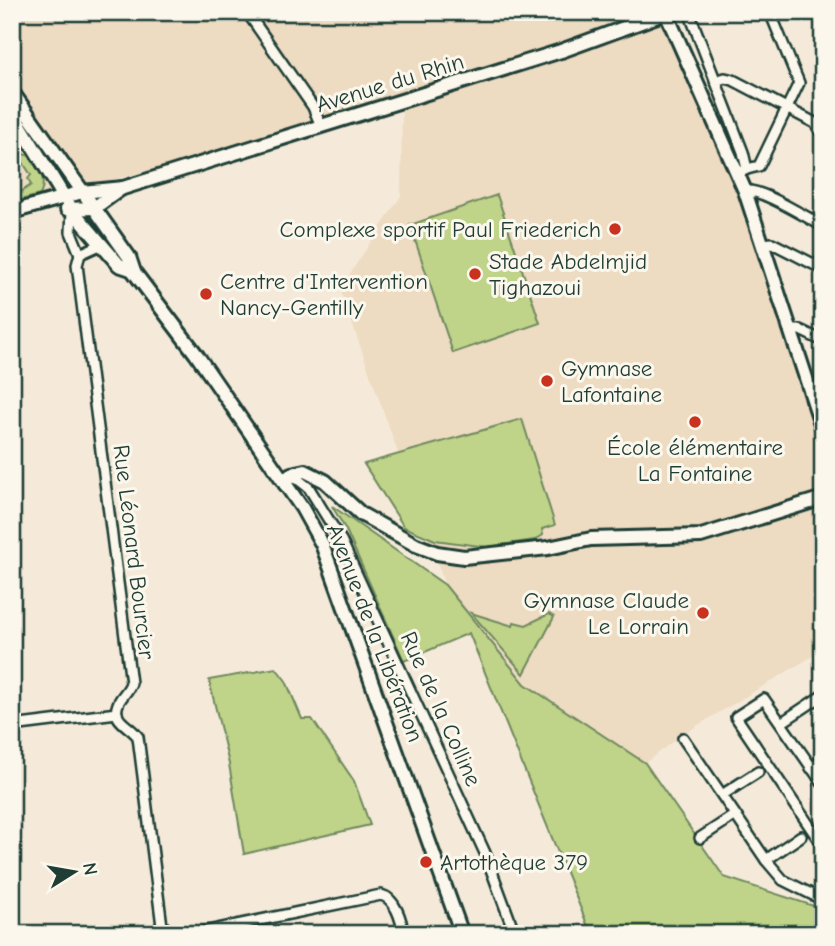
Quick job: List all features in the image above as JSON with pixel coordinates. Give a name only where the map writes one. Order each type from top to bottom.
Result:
[{"type":"main road","name":"Avenue du Rhin","points":[[94,208],[118,192],[561,51],[667,13]]},
{"type":"main road","points":[[667,13],[742,171],[745,191],[823,430]]},
{"type":"main road","name":"Avenue de la Libération","points":[[12,92],[129,257],[131,268],[292,480],[331,566],[462,934]]},
{"type":"main road","name":"Avenue de la Libération","points":[[12,112],[72,210],[119,265],[131,268]]},
{"type":"main road","name":"Avenue du Rhin","points":[[82,192],[118,192]]},
{"type":"main road","points":[[12,212],[82,192]]},
{"type":"main road","points":[[100,245],[118,192]]},
{"type":"main road","points":[[46,203],[72,210],[94,208]]},
{"type":"main road","points":[[292,480],[305,471],[361,514],[416,545],[437,553],[464,557],[591,539],[701,536],[823,498]]},
{"type":"street","points":[[247,12],[313,107],[321,126]]},
{"type":"street","points":[[692,20],[715,81],[742,171],[759,166],[798,90],[798,77],[770,12]]},
{"type":"street","points":[[715,81],[725,78],[733,80],[815,122],[823,135]]},
{"type":"street","points":[[745,191],[751,190],[763,195],[823,226]]},
{"type":"street","name":"Rue Léonard Bourcier","points":[[72,210],[71,232],[80,254],[77,265],[131,676],[130,688],[118,703],[117,713]]},
{"type":"street","points":[[762,244],[768,242],[823,269]]},
{"type":"street","points":[[80,254],[100,245]]},
{"type":"street","points":[[790,330],[800,330],[823,341]]},
{"type":"street","name":"Rue de la Colline","points":[[292,480],[331,522],[382,625],[485,853],[515,934]]},
{"type":"street","points":[[781,723],[823,695]]},
{"type":"street","points":[[823,784],[764,699],[736,717],[823,846]]},
{"type":"street","points":[[12,726],[117,713],[120,722],[138,737],[162,926]]},
{"type":"street","points":[[683,738],[766,860],[783,880],[823,900]]},
{"type":"street","points":[[811,768],[823,760]]},
{"type":"street","points":[[722,795],[758,772]]},
{"type":"street","points":[[701,838],[735,815]]},
{"type":"street","points":[[766,860],[800,836]]},
{"type":"street","points":[[193,934],[381,895],[393,904],[403,934]]},
{"type":"street","points":[[151,934],[162,926]]},
{"type":"street","points":[[162,926],[176,934]]},
{"type":"shaded area","points":[[12,12],[669,12],[749,188],[823,432],[823,650],[685,733],[645,763],[525,684],[445,585],[340,289],[401,196],[402,108],[302,126],[154,170],[12,203]]},
{"type":"green space","points":[[18,155],[34,157],[42,176],[42,190],[40,195],[12,202],[12,198],[31,185],[28,179],[31,175]]},
{"type":"green space","name":"Stade Abdelmjid Tighazoui","points":[[497,195],[540,323],[453,353],[410,225]]},
{"type":"green space","points":[[522,419],[555,525],[542,529],[543,535],[535,540],[487,547],[435,540],[404,527],[364,464]]},
{"type":"green space","points":[[332,506],[445,585],[525,684],[645,763],[724,877],[823,909],[823,934],[591,934],[469,633],[404,661],[346,530]]},
{"type":"green space","points":[[471,613],[513,626],[514,622],[526,625],[549,614],[554,617],[524,674]]},
{"type":"green space","points":[[276,668],[286,681],[302,719],[312,719],[354,781],[370,825],[244,854],[229,764],[209,680]]},
{"type":"place","name":"Complexe sportif Paul Friederich","points":[[615,229]]},
{"type":"place","name":"Stade Abdelmjid Tighazoui","points":[[475,274]]},
{"type":"place","name":"Centre d'Intervention Nancy-Gentilly","points":[[206,294]]},
{"type":"place","name":"Gymnase Lafontaine","points":[[547,381]]},
{"type":"place","name":"École élémentaire La Fontaine","points":[[695,422]]},
{"type":"place","name":"Gymnase Claude Le Lorrain","points":[[703,613]]},
{"type":"place","name":"Artothèque 379","points":[[426,862]]}]
